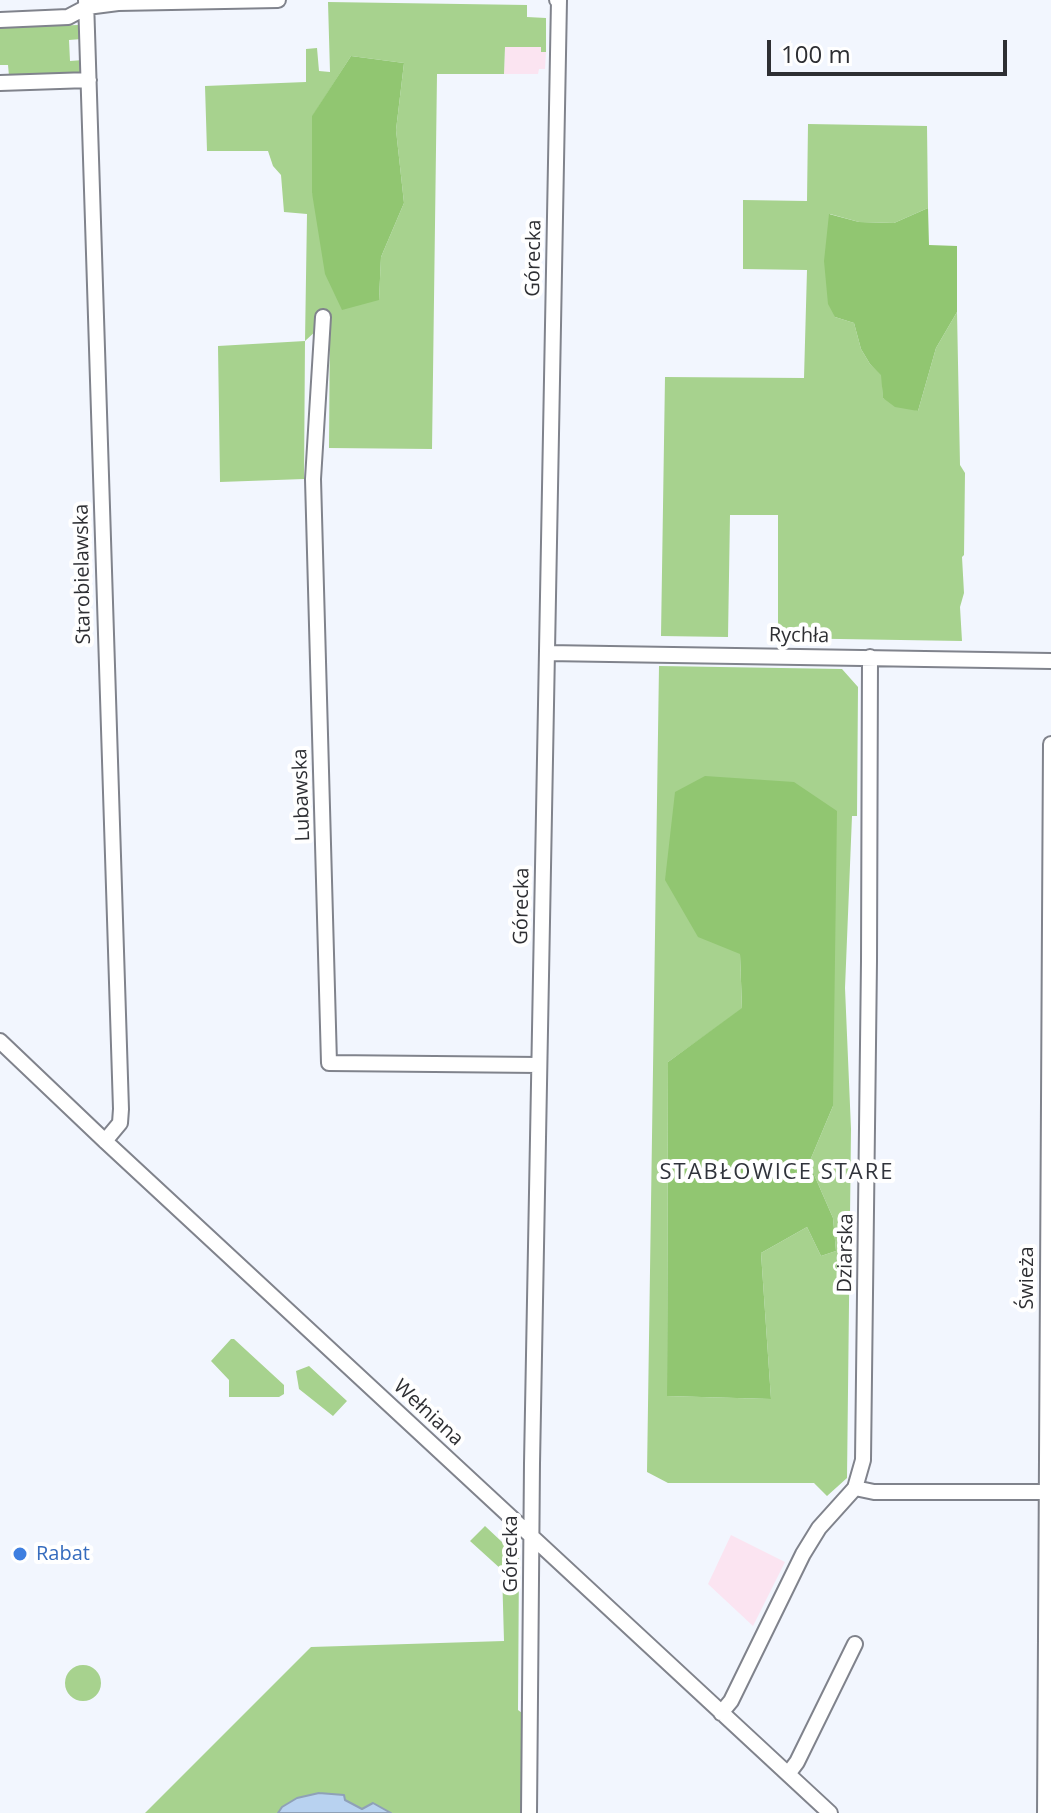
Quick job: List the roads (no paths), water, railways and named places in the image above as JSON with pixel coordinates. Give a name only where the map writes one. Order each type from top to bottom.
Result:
[{"type":"street","points":[[0,20],[68,17],[86,3],[278,0]]},
{"type":"street","name":"Górecka","points":[[529,1813],[531,1537],[558,0]]},
{"type":"street","name":"Starobielawska","points":[[86,3],[121,1109],[120,1123],[105,1141]]},
{"type":"street","points":[[0,83],[89,80]]},
{"type":"street","name":"Lubawska","points":[[323,317],[313,479],[329,1063],[539,1065]]},
{"type":"street","name":"Rychła","points":[[547,653],[1051,661]]},
{"type":"street","name":"Dziarska","points":[[855,1488],[863,1460],[870,657]]},
{"type":"street","name":"Świeża","points":[[1045,1813],[1051,744]]},
{"type":"street","name":"Wełniana","points":[[0,1041],[830,1813]]},
{"type":"street","points":[[721,1713],[731,1701],[803,1554],[819,1528],[855,1488],[874,1492],[1045,1492]]},
{"type":"street","points":[[788,1774],[797,1762],[855,1644]]},
{"type":"water","points":[[319,1793],[344,1795],[345,1800],[362,1809],[373,1803],[391,1813],[278,1813],[297,1798]]},
{"type":"place","name":"Rabat","points":[[20,1554]]},
{"type":"district","name":"STABŁOWICE STARE","points":[[777,1173]]}]
